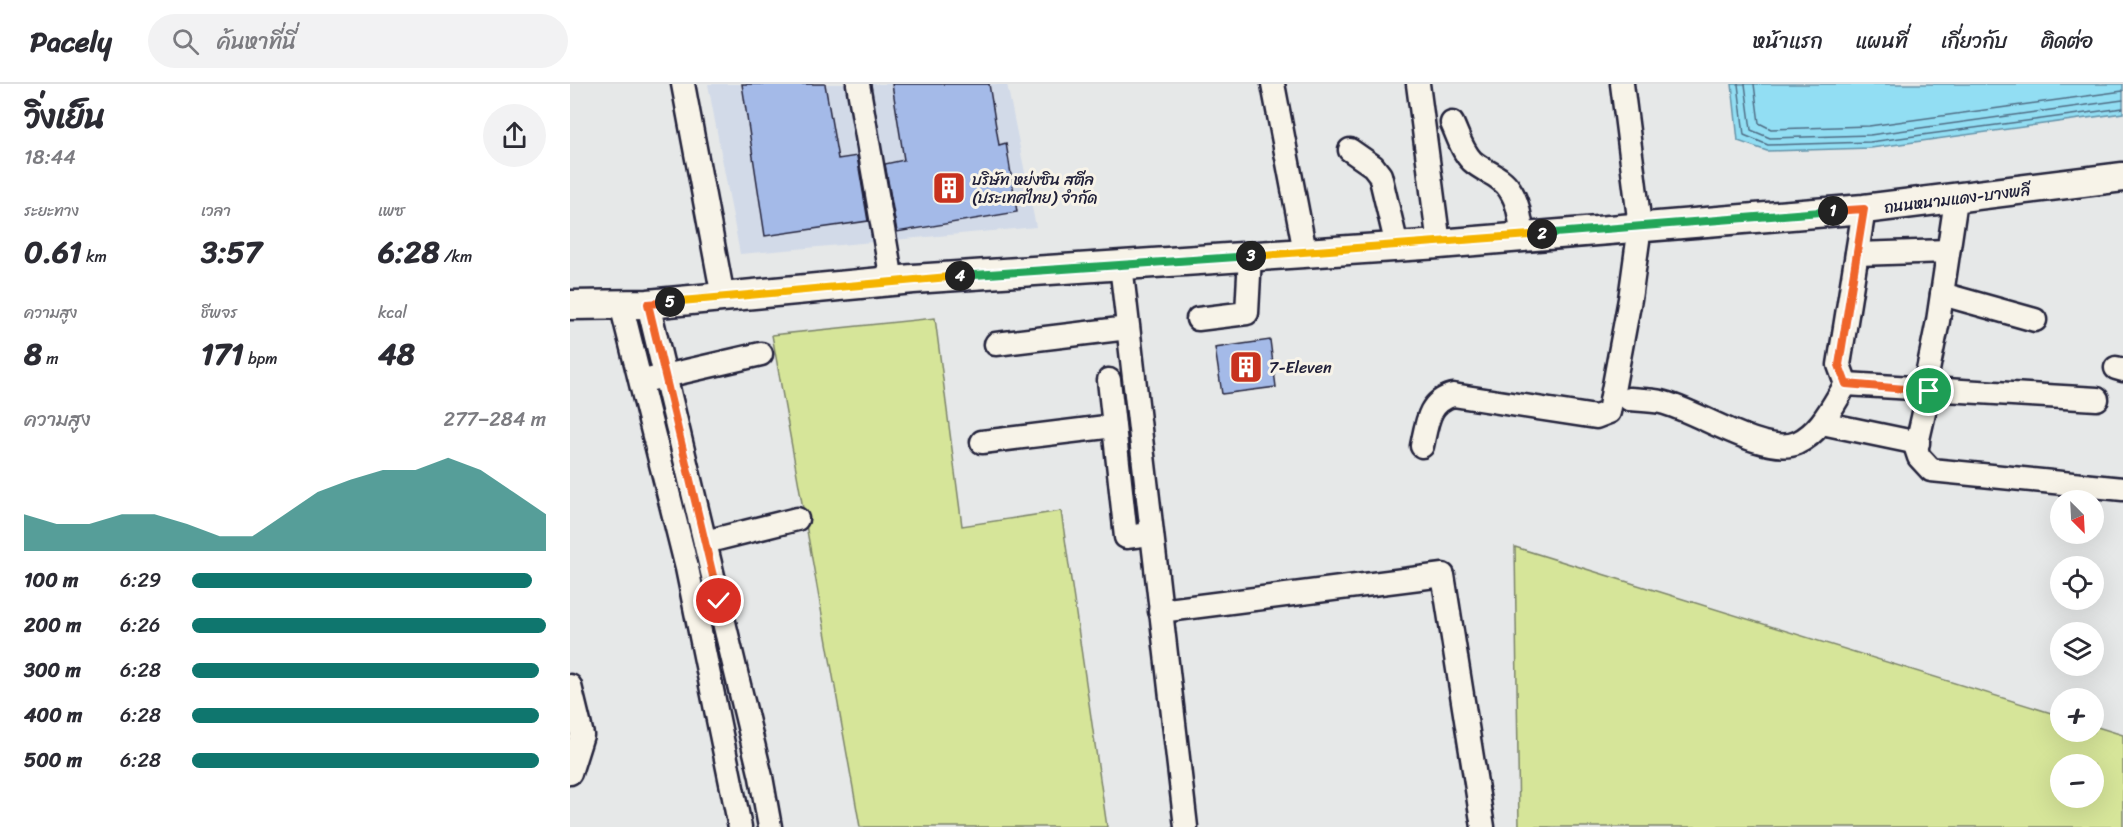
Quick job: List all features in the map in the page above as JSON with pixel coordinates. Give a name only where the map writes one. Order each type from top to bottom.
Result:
[{"type":"main road","name":"ถนนหนามแดง-บางพลี","points":[[570,306],[635,304],[892,281],[1438,243],[1864,209],[2122,180]]},
{"type":"street","points":[[683,84],[723,297]]},
{"type":"street","points":[[858,84],[892,281]]},
{"type":"street","points":[[1273,84],[1305,252]]},
{"type":"street","points":[[1418,84],[1438,243]]},
{"type":"street","points":[[1422,446],[1429,414],[1434,405],[1442,398],[1453,395],[1596,417],[1609,412],[1630,299],[1640,226],[1622,84]]},
{"type":"street","points":[[1452,123],[1465,153],[1474,163],[1502,179],[1510,189],[1517,203],[1523,236]]},
{"type":"street","points":[[1350,150],[1373,166],[1380,175],[1397,246]]},
{"type":"street","points":[[1956,200],[1927,375],[1929,391],[1918,443],[1919,457],[1931,470],[2123,489]]},
{"type":"street","points":[[1846,384],[1839,365],[1864,209]]},
{"type":"street","points":[[1857,254],[1948,252]]},
{"type":"street","points":[[1198,320],[1246,313],[1250,256]]},
{"type":"street","points":[[1121,265],[1186,827]]},
{"type":"street","points":[[1942,294],[2035,320]]},
{"type":"street","points":[[635,304],[666,376],[761,777],[770,827]]},
{"type":"street","points":[[635,304],[640,381],[687,568],[741,827]]},
{"type":"street","points":[[996,344],[1128,328]]},
{"type":"street","points":[[640,381],[761,354]]},
{"type":"street","points":[[1109,380],[1126,537],[1151,534]]},
{"type":"street","points":[[1846,384],[1929,391],[2097,399]]},
{"type":"street","points":[[1629,399],[1662,402],[1750,439],[1789,445],[1804,438],[1822,423],[1846,384]]},
{"type":"street","points":[[1822,423],[1918,443]]},
{"type":"street","points":[[982,441],[1114,426]]},
{"type":"street","points":[[705,542],[796,519]]},
{"type":"street","points":[[1160,611],[1443,575],[1483,827]]},
{"type":"street","points":[[570,686],[582,735],[570,773]]},
{"type":"shaded area","points":[[708,84],[1007,84],[1036,227],[740,254]]},
{"type":"green space","points":[[935,318],[962,526],[1061,511],[1107,827],[860,827],[772,335]]},
{"type":"green space","points":[[1515,547],[2050,713],[2050,742],[2104,742],[2104,729],[2123,735],[2123,827],[1519,827]]},
{"type":"water","points":[[1732,84],[2123,84],[2123,113],[1871,148],[1767,151],[1738,141]]},
{"type":"building","points":[[742,84],[825,84],[838,159],[857,156],[868,221],[765,236]]},
{"type":"building","points":[[892,84],[989,84],[999,145],[1006,143],[1017,212],[897,232],[885,164],[904,160]]},
{"type":"building","name":"7-Eleven","points":[[1270,340],[1276,387],[1222,394],[1215,348]]},
{"type":"place","name":"บริษัท หย่งซิน สตีล (ประเทศไทย) จํากัด","points":[[949,188]]},
{"type":"place","name":"7-Eleven","points":[[1246,367]]},
{"type":"route","points":[[719,601],[648,304],[913,279],[1438,243],[1864,209],[1839,365],[1846,384],[1929,391]]}]
